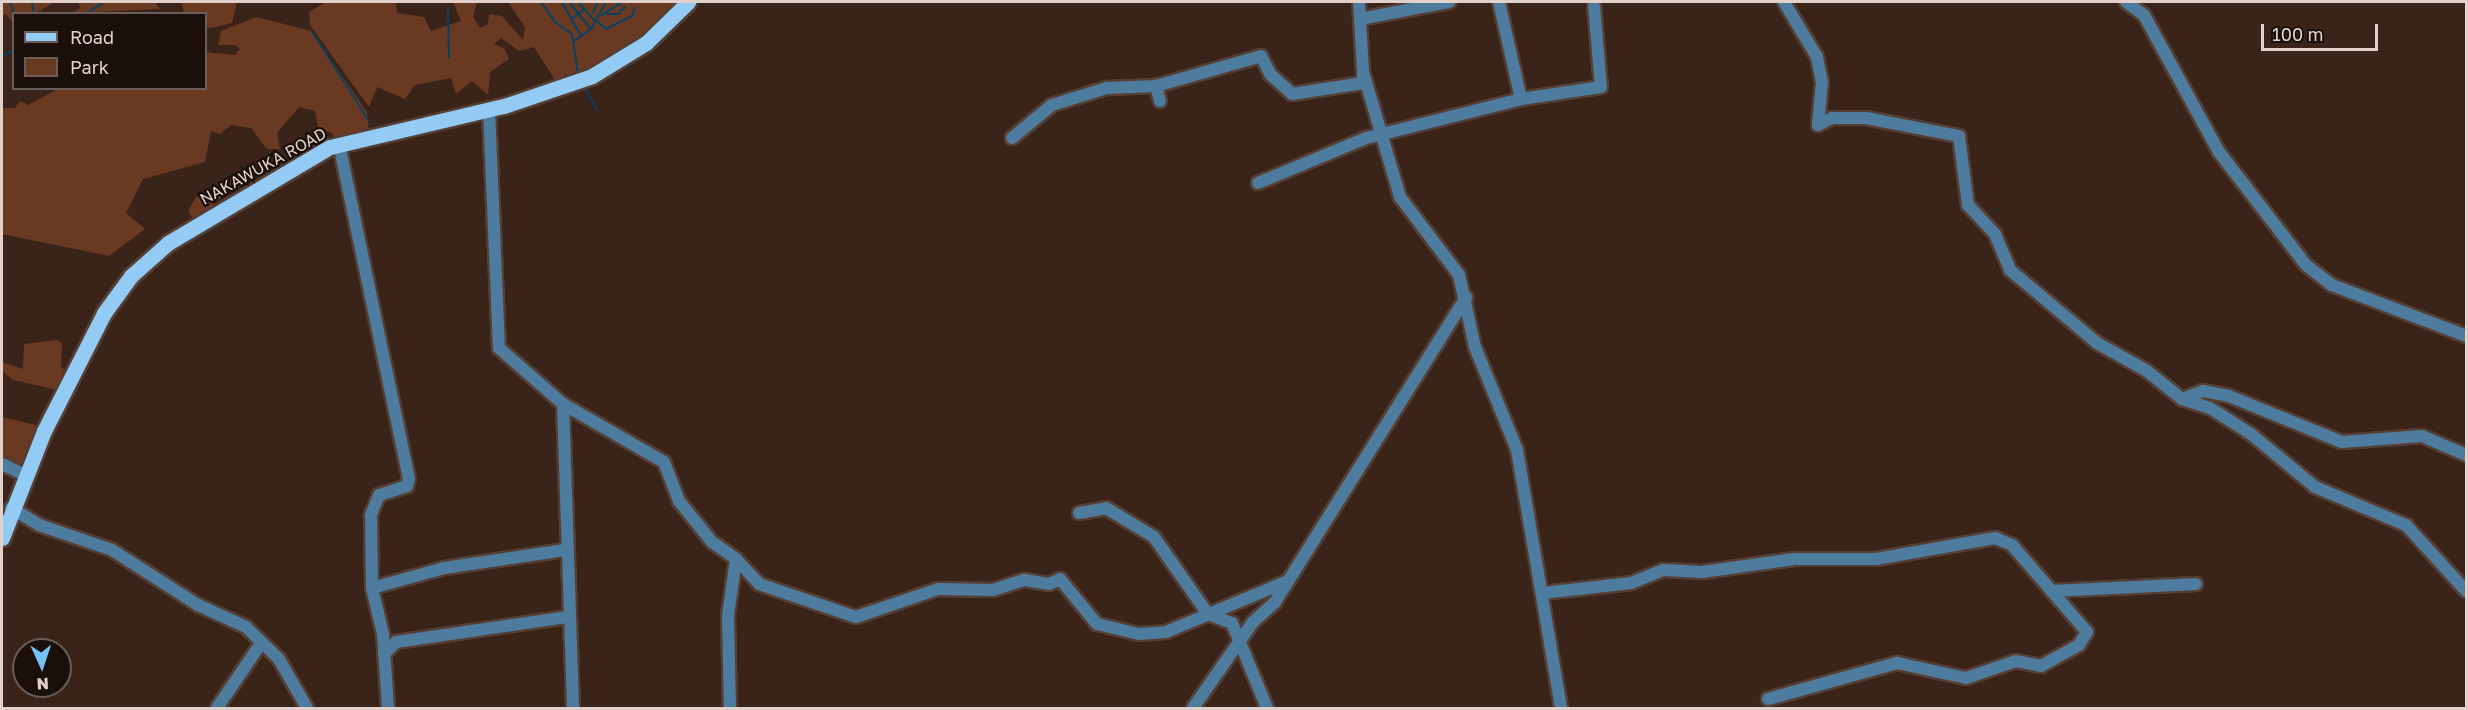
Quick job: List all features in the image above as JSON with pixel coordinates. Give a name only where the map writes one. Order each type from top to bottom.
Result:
[{"type":"main road","name":"NAKAWUKA ROAD","points":[[2,538],[11,508],[25,475],[87,344],[131,276],[213,213],[339,144],[489,110],[612,66],[646,43],[688,2]]},
{"type":"street","points":[[1012,138],[1052,105],[1107,88],[1156,86],[1261,56],[1270,74],[1292,94],[1363,82],[1359,2]]},
{"type":"street","points":[[1360,19],[1449,2]]},
{"type":"street","points":[[1499,2],[1521,99]]},
{"type":"street","points":[[1784,2],[1817,57],[1822,82],[1818,126],[1832,118],[1866,118],[1959,136],[1968,205],[1995,234],[2010,270],[2089,338],[2147,371],[2182,399],[2210,408],[2251,434],[2315,488],[2406,525],[2466,591]]},
{"type":"street","points":[[2126,2],[2149,24],[2219,152],[2306,265],[2332,285],[2466,336]]},
{"type":"street","points":[[1258,183],[1381,133],[1521,99],[1601,87],[1594,6]]},
{"type":"street","points":[[1363,72],[1400,197],[1425,236],[1450,260],[1466,296],[1476,347],[1517,450],[1561,708]]},
{"type":"street","points":[[1156,86],[1160,101]]},
{"type":"street","points":[[489,110],[499,348],[563,404],[664,462],[679,501],[712,542],[736,559],[759,584],[856,617],[938,590],[993,590],[1024,580],[1049,584],[1060,579],[1081,609],[1118,632],[1166,632],[1288,581]]},
{"type":"street","points":[[339,144],[409,478],[407,486],[373,502],[372,588],[383,634],[388,708]]},
{"type":"street","points":[[1193,708],[1238,642],[1288,581],[1466,296]]},
{"type":"street","points":[[2182,399],[2203,391],[2229,396],[2342,442],[2422,436],[2466,455]]},
{"type":"street","points":[[563,404],[565,550],[572,708]]},
{"type":"street","points":[[2,464],[25,475]]},
{"type":"street","points":[[11,508],[39,525],[112,550],[198,605],[246,627],[260,645],[279,659],[307,708]]},
{"type":"street","points":[[1079,513],[1106,508],[1154,537],[1208,614],[1232,623],[1267,708]]},
{"type":"street","points":[[1543,593],[1631,583],[1664,570],[1702,572],[1794,559],[1876,559],[1995,538],[2012,545],[2087,632],[2061,658],[2041,666],[2016,661],[1966,678],[1897,663],[1768,699]]},
{"type":"street","points":[[372,588],[444,568],[565,550]]},
{"type":"street","points":[[730,708],[727,626],[736,559]]},
{"type":"street","points":[[2052,591],[2196,584]]},
{"type":"street","points":[[384,654],[396,642],[568,616]]},
{"type":"street","points":[[383,634],[396,642]]},
{"type":"street","points":[[217,708],[260,645]]},
{"type":"green space","points":[[2,2],[55,2],[38,12],[12,12],[12,22],[6,14],[2,16]]},
{"type":"green space","points":[[77,2],[155,2],[160,9],[74,12],[81,8]]},
{"type":"green space","points":[[181,2],[237,2],[232,23],[211,28],[207,27],[207,12],[184,12]]},
{"type":"green space","points":[[326,2],[396,2],[397,13],[424,17],[431,31],[461,21],[453,2],[477,2],[473,17],[480,28],[488,24],[489,14],[502,16],[523,40],[525,27],[508,2],[679,2],[634,46],[558,85],[534,47],[519,51],[501,38],[494,44],[504,48],[509,59],[490,72],[488,95],[472,81],[456,94],[451,78],[415,85],[405,99],[377,87],[369,107],[310,25],[309,12]]},
{"type":"green space","points":[[256,17],[311,31],[367,112],[369,132],[337,141],[332,133],[318,128],[315,111],[299,107],[277,133],[280,149],[267,149],[251,128],[231,125],[220,134],[211,131],[205,162],[143,179],[126,213],[145,229],[109,256],[2,234],[2,108],[15,108],[20,101],[28,105],[56,90],[207,90],[207,52],[235,55],[240,49],[235,45],[218,45],[221,31]]},
{"type":"green space","points":[[221,189],[223,195],[200,219],[192,217],[188,211],[196,197],[204,194],[210,199]]},
{"type":"green space","points":[[57,340],[62,343],[61,366],[66,372],[58,390],[13,380],[2,371],[2,362],[23,369],[24,344]]},
{"type":"green space","points":[[2,417],[40,426],[23,466],[2,461]]},
{"type":"waterway","points":[[10,2],[13,12]]},
{"type":"waterway","points":[[32,2],[34,12]]},
{"type":"waterway","points":[[89,12],[104,2]]},
{"type":"waterway","points":[[541,2],[555,22],[572,34],[578,74]]},
{"type":"waterway","points":[[562,2],[580,35]]},
{"type":"waterway","points":[[569,2],[591,29]]},
{"type":"waterway","points":[[578,2],[595,21]]},
{"type":"waterway","points":[[593,13],[598,2]]},
{"type":"waterway","points":[[574,41],[591,29],[606,2]]},
{"type":"waterway","points":[[602,15],[622,2]]},
{"type":"waterway","points":[[448,7],[449,57]]},
{"type":"waterway","points":[[607,14],[618,14],[625,7]]},
{"type":"waterway","points":[[597,21],[606,29],[632,16],[635,8]]},
{"type":"waterway","points":[[571,19],[585,9]]},
{"type":"waterway","points":[[313,33],[369,121]]},
{"type":"waterway","points":[[2,56],[12,51]]},
{"type":"waterway","points":[[584,86],[597,110]]},
{"type":"waterway","points":[[258,181],[283,165]]},
{"type":"waterway","points":[[209,210],[250,185]]},
{"type":"waterway","points":[[165,256],[179,245]]},
{"type":"waterway","points":[[2,550],[4,543]]}]
